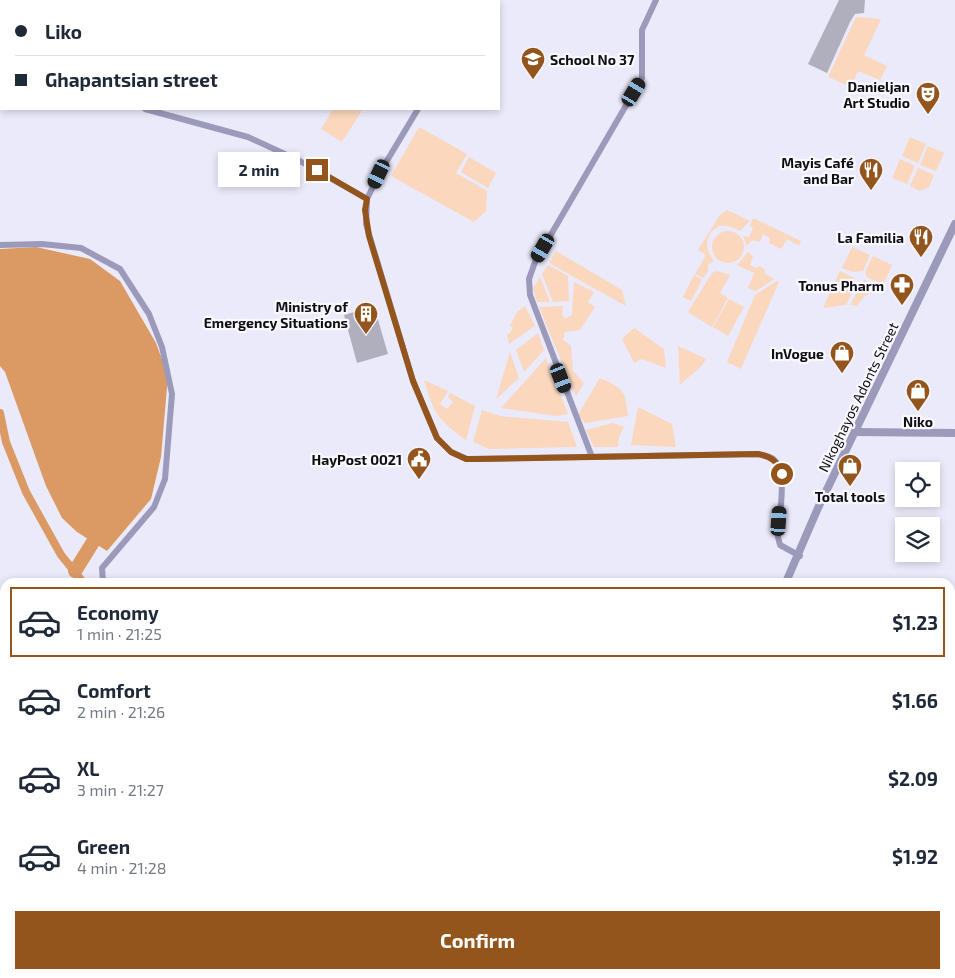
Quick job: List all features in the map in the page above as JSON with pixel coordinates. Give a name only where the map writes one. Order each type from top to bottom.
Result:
[{"type":"street","points":[[592,457],[530,295],[530,279],[534,265],[642,78],[642,30],[656,0]]},
{"type":"street","points":[[149,110],[248,138],[300,161],[367,199]]},
{"type":"street","points":[[417,110],[379,174],[367,199],[365,210],[369,236],[413,381],[437,438],[451,452],[466,459],[758,454],[770,457],[778,464],[782,474],[778,537],[780,545],[799,555]]},
{"type":"street","name":"Nikoghayos Adonts Street","points":[[790,578],[955,224]]},
{"type":"street","name":"Nikoghayos Adonts Street","points":[[858,431],[955,233]]},
{"type":"street","points":[[0,245],[42,244],[81,248],[120,269],[149,314],[162,347],[172,394],[165,479],[154,507],[102,568],[103,578]]},
{"type":"street","points":[[858,431],[955,428]]},
{"type":"street","points":[[858,431],[955,433]]},
{"type":"shaded area","points":[[856,17],[881,19],[864,55],[887,66],[880,80],[858,71],[851,87],[828,77]]},
{"type":"shaded area","points":[[332,110],[362,110],[342,142],[321,129]]},
{"type":"shaded area","points":[[419,127],[467,154],[456,173],[487,191],[486,211],[474,222],[391,176]]},
{"type":"shaded area","points":[[910,137],[926,144],[918,163],[902,156]]},
{"type":"shaded area","points":[[928,146],[944,153],[936,171],[920,165]]},
{"type":"shaded area","points":[[469,157],[496,173],[488,188],[461,172]]},
{"type":"shaded area","points":[[900,159],[915,166],[907,184],[892,178]]},
{"type":"shaded area","points":[[918,168],[934,175],[929,187],[920,191],[910,186]]},
{"type":"shaded area","points":[[727,210],[750,221],[740,231],[724,226],[718,227],[710,233],[707,243],[714,261],[708,265],[708,271],[703,278],[695,274],[706,255],[698,250],[719,216]]},
{"type":"shaded area","points":[[753,218],[801,241],[799,246],[787,239],[781,249],[769,243],[770,238],[763,234],[760,242],[752,240],[747,246],[743,236],[749,237],[753,228],[750,226]]},
{"type":"shaded area","points":[[728,231],[734,232],[739,236],[743,241],[743,253],[739,258],[734,262],[728,263],[722,262],[717,258],[713,253],[712,247],[713,241],[717,236],[722,232]]},
{"type":"shaded area","points":[[36,247],[90,259],[120,281],[156,343],[168,376],[161,457],[151,499],[107,551],[77,532],[62,518],[46,486],[5,372],[0,366],[0,249]]},
{"type":"shaded area","points":[[852,247],[870,255],[863,271],[853,272],[842,268]]},
{"type":"shaded area","points":[[556,251],[622,290],[626,306],[549,263]]},
{"type":"shaded area","points":[[748,252],[753,256],[750,265],[765,269],[764,273],[774,279],[756,291],[748,288],[754,273],[737,265]]},
{"type":"shaded area","points":[[873,256],[892,265],[883,285],[867,277],[865,272]]},
{"type":"shaded area","points":[[548,265],[568,276],[569,301],[553,302],[542,274]]},
{"type":"shaded area","points":[[717,271],[730,275],[720,293],[728,298],[712,327],[688,312],[712,273]]},
{"type":"shaded area","points":[[840,271],[854,278],[854,288],[846,305],[823,308]]},
{"type":"shaded area","points":[[694,275],[702,280],[691,301],[683,297]]},
{"type":"shaded area","points":[[540,277],[550,302],[537,302],[533,288]]},
{"type":"shaded area","points":[[864,280],[882,287],[880,292],[866,295],[857,306],[850,305]]},
{"type":"shaded area","points":[[777,281],[779,282],[741,369],[727,362],[755,295]]},
{"type":"shaded area","points":[[574,282],[594,292],[588,302],[595,307],[580,330],[565,332],[563,340],[571,346],[573,371],[584,383],[576,396],[539,307],[563,306],[562,314],[565,319],[572,315]]},
{"type":"shaded area","points":[[729,299],[744,307],[728,336],[713,327]]},
{"type":"shaded area","points":[[525,306],[535,326],[509,344],[507,334],[513,328],[510,326],[517,312]]},
{"type":"shaded area","points":[[634,328],[664,349],[666,368],[642,359],[634,363],[622,339]]},
{"type":"shaded area","points":[[538,333],[544,350],[524,372],[516,350]]},
{"type":"shaded area","points":[[678,346],[706,359],[701,367],[680,385]]},
{"type":"shaded area","points":[[510,352],[519,378],[496,399]]},
{"type":"shaded area","points":[[546,358],[568,414],[556,416],[501,408]]},
{"type":"shaded area","points":[[600,378],[622,391],[626,401],[628,416],[585,423],[578,415]]},
{"type":"shaded area","points":[[424,380],[448,391],[440,404],[447,409],[453,402],[448,397],[450,393],[475,406],[466,440],[438,414]]},
{"type":"shaded area","points":[[638,407],[672,424],[676,447],[631,445]]},
{"type":"shaded area","points":[[482,410],[500,416],[568,422],[577,447],[489,449],[473,442]]},
{"type":"shaded area","points":[[613,423],[624,427],[619,437],[618,447],[594,447],[586,430]]},
{"type":"building","points":[[839,0],[865,0],[864,13],[855,14],[850,22],[827,73],[808,64]]},
{"type":"building","name":"Ministry of Emergency Situations","points":[[374,306],[388,354],[357,363],[344,315]]},
{"type":"waterway","points":[[0,413],[6,442],[26,492],[61,555],[80,578]]},
{"type":"waterway","points":[[75,571],[93,542]]},
{"type":"place","name":"School No 37","points":[[533,80]]},
{"type":"place","name":"Danieljan Art Studio","points":[[928,115]]},
{"type":"place","name":"Mayis Café and Bar","points":[[871,191]]},
{"type":"place","name":"La Familia","points":[[921,258]]},
{"type":"place","name":"Tonus Pharm","points":[[902,306]]},
{"type":"place","name":"Ministry of Emergency Situations","points":[[366,335]]},
{"type":"place","name":"InVogue","points":[[842,374]]},
{"type":"place","name":"Niko","points":[[918,412]]},
{"type":"place","name":"HayPost 0021","points":[[419,480]]},
{"type":"place","name":"Total tools","points":[[850,487]]},
{"type":"route","points":[[317,170],[367,199],[365,210],[369,236],[413,381],[437,438],[451,452],[466,459],[758,454],[770,457],[778,464],[782,474]]}]
